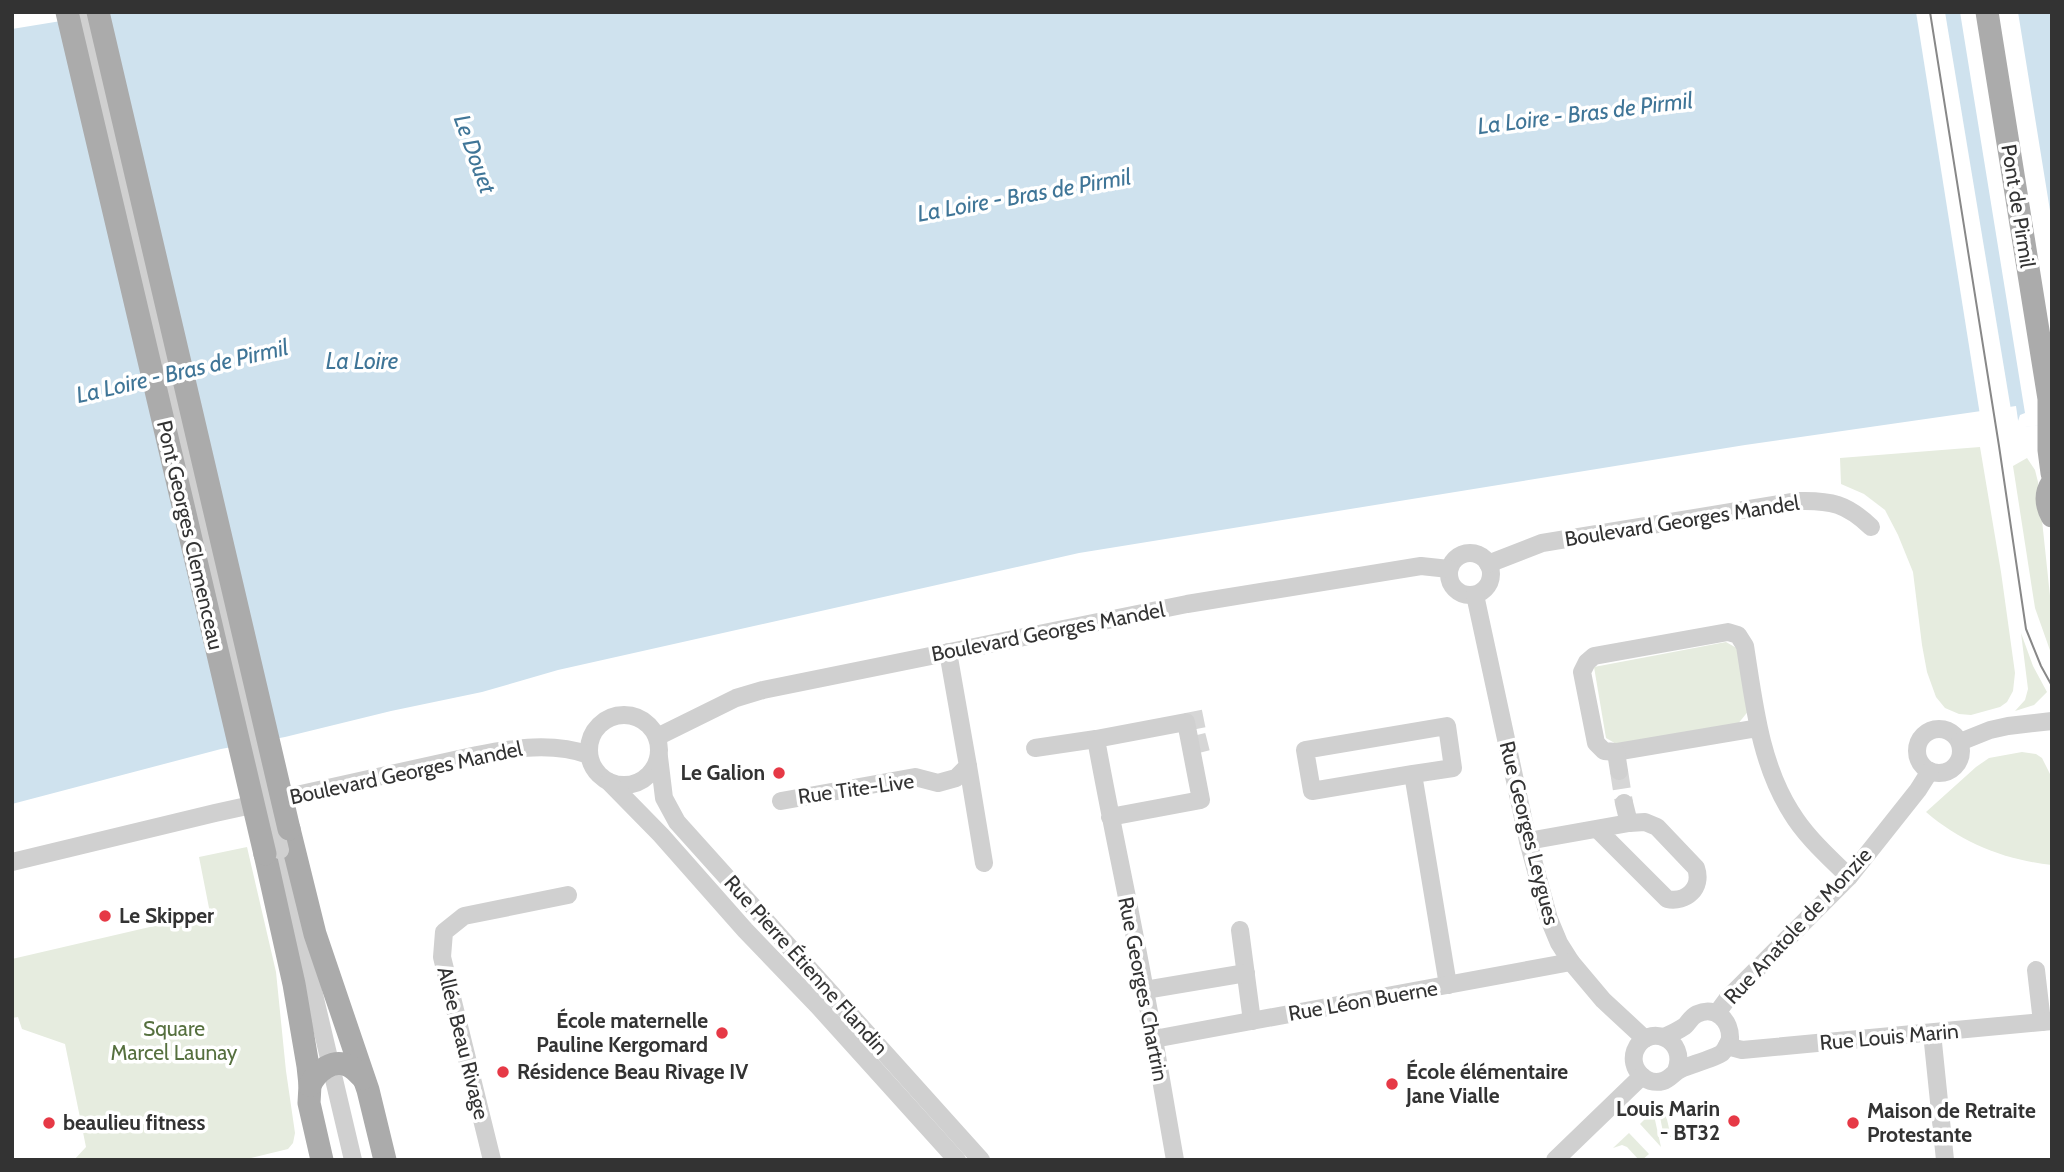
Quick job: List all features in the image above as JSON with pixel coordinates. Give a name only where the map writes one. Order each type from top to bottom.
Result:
[{"type":"main road","name":"Pont Georges Clemenceau","points":[[67,12],[280,850]]},
{"type":"main road","name":"Pont Georges Clemenceau","points":[[98,12],[280,850]]},
{"type":"main road","name":"Pont de Pirmil","points":[[1987,12],[2050,401],[2049,450],[2052,472]]},
{"type":"main road","points":[[2052,483],[2047,495],[2052,516]]},
{"type":"main road","points":[[280,850],[315,934],[363,1078],[385,1160]]},
{"type":"main road","points":[[280,850],[294,984],[310,1085],[309,1103],[322,1160]]},
{"type":"main road","points":[[310,1085],[315,1075],[331,1066],[350,1066],[363,1078]]},
{"type":"street","name":"Pont Georges Clemenceau","points":[[83,12],[280,850]]},
{"type":"street","name":"Boulevard Georges Mandel","points":[[1488,564],[1542,543],[1798,501],[1832,502],[1858,514],[1871,527]]},
{"type":"street","points":[[1463,554],[1477,554],[1488,564],[1491,576],[1489,583],[1475,595],[1460,593],[1450,583],[1449,569],[1452,562],[1463,554]]},
{"type":"street","name":"Boulevard Georges Mandel","points":[[657,737],[736,698],[763,690],[1187,604],[1421,566],[1449,569]]},
{"type":"street","name":"Rue Georges Leygues","points":[[1475,595],[1528,841],[1549,919],[1571,962],[1603,1000],[1645,1039]]},
{"type":"street","points":[[1758,728],[1616,752],[1604,751],[1596,743],[1582,672],[1594,656],[1728,632],[1738,635],[1745,646],[1758,728],[1775,780],[1792,814],[1849,877]]},
{"type":"street","points":[[948,652],[984,863]]},
{"type":"street","points":[[612,717],[638,718],[649,726],[657,737],[659,757],[650,774],[640,782],[628,785],[609,782],[596,771],[589,755],[590,741],[596,729],[612,717]]},
{"type":"street","points":[[1960,742],[1990,730],[2052,721]]},
{"type":"street","points":[[1035,748],[1186,722],[1201,800],[1110,817]]},
{"type":"street","points":[[1447,726],[1453,768],[1413,774],[1312,791],[1305,750],[1447,726]]},
{"type":"street","points":[[1941,728],[1952,732],[1960,742],[1961,757],[1956,766],[1944,772],[1930,771],[1922,765],[1917,755],[1917,745],[1929,730],[1941,728]]},
{"type":"street","name":"Rue Georges Chartrin","points":[[1096,739],[1175,1160]]},
{"type":"street","name":"Boulevard Georges Mandel","points":[[12,862],[511,748],[574,749],[589,755]]},
{"type":"street","points":[[1616,752],[1619,771]]},
{"type":"street","name":"Rue Pierre Étienne Flandin","points":[[659,757],[664,798],[677,822],[981,1160]]},
{"type":"street","name":"Rue Tite-Live","points":[[781,801],[915,777],[938,783],[956,778],[968,766]]},
{"type":"street","name":"Rue Anatole de Monzie","points":[[1717,1013],[1728,998],[1849,877],[1930,771]]},
{"type":"street","points":[[1413,774],[1448,985]]},
{"type":"street","name":"Rue Pierre Étienne Flandin","points":[[609,782],[661,835],[957,1160]]},
{"type":"street","points":[[1624,803],[1629,823]]},
{"type":"street","points":[[1528,841],[1629,823],[1645,822],[1657,827],[1696,868],[1699,876],[1697,886],[1684,899],[1667,899],[1597,829]]},
{"type":"street","points":[[280,850],[354,1160]]},
{"type":"street","name":"Allée Beau Rivage","points":[[492,1160],[442,957],[444,932],[464,916],[568,895]]},
{"type":"street","points":[[1240,930],[1252,1021]]},
{"type":"street","name":"Rue Léon Buerne","points":[[1154,1039],[1571,962]]},
{"type":"street","points":[[2036,970],[2047,1022]]},
{"type":"street","points":[[1145,990],[1245,973]]},
{"type":"street","name":"Rue Anatole de Monzie","points":[[1645,1039],[1664,1037],[1687,1025],[1699,1013],[1707,1011],[1717,1013],[1728,1023],[1731,1031],[1727,1046]]},
{"type":"street","name":"Rue Louis Marin","points":[[1727,1046],[1742,1050],[2047,1022]]},
{"type":"street","points":[[1687,1025],[1685,1033],[1689,1048],[1708,1057]]},
{"type":"street","points":[[1933,1033],[1945,1160]]},
{"type":"street","points":[[1645,1039],[1636,1049],[1635,1066],[1642,1076],[1657,1082],[1671,1077],[1679,1063],[1679,1055],[1672,1042],[1664,1037]]},
{"type":"street","points":[[1676,1071],[1722,1052],[1727,1046]]},
{"type":"street","points":[[1555,1160],[1642,1076]]},
{"type":"green space","points":[[1980,447],[2015,673],[2013,691],[2007,702],[2000,707],[1971,715],[1959,714],[1945,708],[1936,697],[1927,672],[1922,645],[1913,572],[1885,510],[1864,494],[1841,484],[1840,458]]},
{"type":"green space","points":[[2027,458],[2035,470],[2038,482],[2052,615],[2052,656],[2035,608],[2013,466]]},
{"type":"green space","points":[[2021,633],[2033,666],[2047,692],[2034,705],[2015,711],[2025,700],[2028,689]]},
{"type":"green space","points":[[1726,642],[1740,650],[1750,709],[1737,725],[1618,745],[1606,738],[1594,667]]},
{"type":"green space","points":[[2022,752],[2036,754],[2042,758],[2052,778],[2052,865],[2018,859],[1985,848],[1954,833],[1926,812],[1989,758]]},
{"type":"green space","name":"Square Marcel Launay","points":[[247,847],[276,972],[295,1133],[293,1143],[288,1149],[243,1160],[74,1160],[86,1147],[65,1044],[22,1029],[18,1017],[12,1018],[12,959],[210,913],[199,857]]},
{"type":"green space","points":[[1663,1102],[1671,1137],[1664,1137],[1658,1107]]},
{"type":"green space","points":[[1653,1111],[1661,1147],[1640,1124]]},
{"type":"green space","points":[[1629,1133],[1649,1154],[1642,1160],[1627,1147],[1622,1145],[1613,1148]]},
{"type":"water","name":"La Loire","points":[[116,12],[2052,12],[2052,424],[2019,427],[2016,406],[1745,445],[1079,553],[558,670],[482,692],[221,749],[12,804],[12,29]]},
{"type":"pier","points":[[1916,12],[1945,12],[2011,410],[1980,415]]},
{"type":"pier","points":[[1960,12],[2018,12],[2052,223],[2052,424],[2016,428],[2015,422],[2025,413]]},
{"type":"tunnel","points":[[1186,722],[1206,718]]},
{"type":"tunnel","points":[[1190,746],[1210,741]]},
{"type":"tunnel","points":[[1619,771],[1624,803]]},
{"type":"tram line","points":[[1930,12],[2026,629],[2052,686]]},
{"type":"place","name":"Le Galion","points":[[779,773]]},
{"type":"place","name":"Le Skipper","points":[[105,916]]},
{"type":"place","name":"École maternelle Pauline Kergomard","points":[[722,1033]]},
{"type":"place","name":"Résidence Beau Rivage IV","points":[[503,1072]]},
{"type":"place","name":"École élémentaire Jane Vialle","points":[[1392,1084]]},
{"type":"place","name":"Louis Marin - BT32","points":[[1734,1121]]},
{"type":"place","name":"beaulieu fitness","points":[[49,1123]]},
{"type":"place","name":"Maison de Retraite Protestante","points":[[1853,1123]]},
{"type":"water label","name":"La Loire - Bras de Pirmil","points":[[1585,113]]},
{"type":"water label","name":"Le Douet","points":[[475,154]]},
{"type":"water label","name":"La Loire - Bras de Pirmil","points":[[1024,195]]},
{"type":"water label","name":"La Loire - Bras de Pirmil","points":[[182,371]]}]
